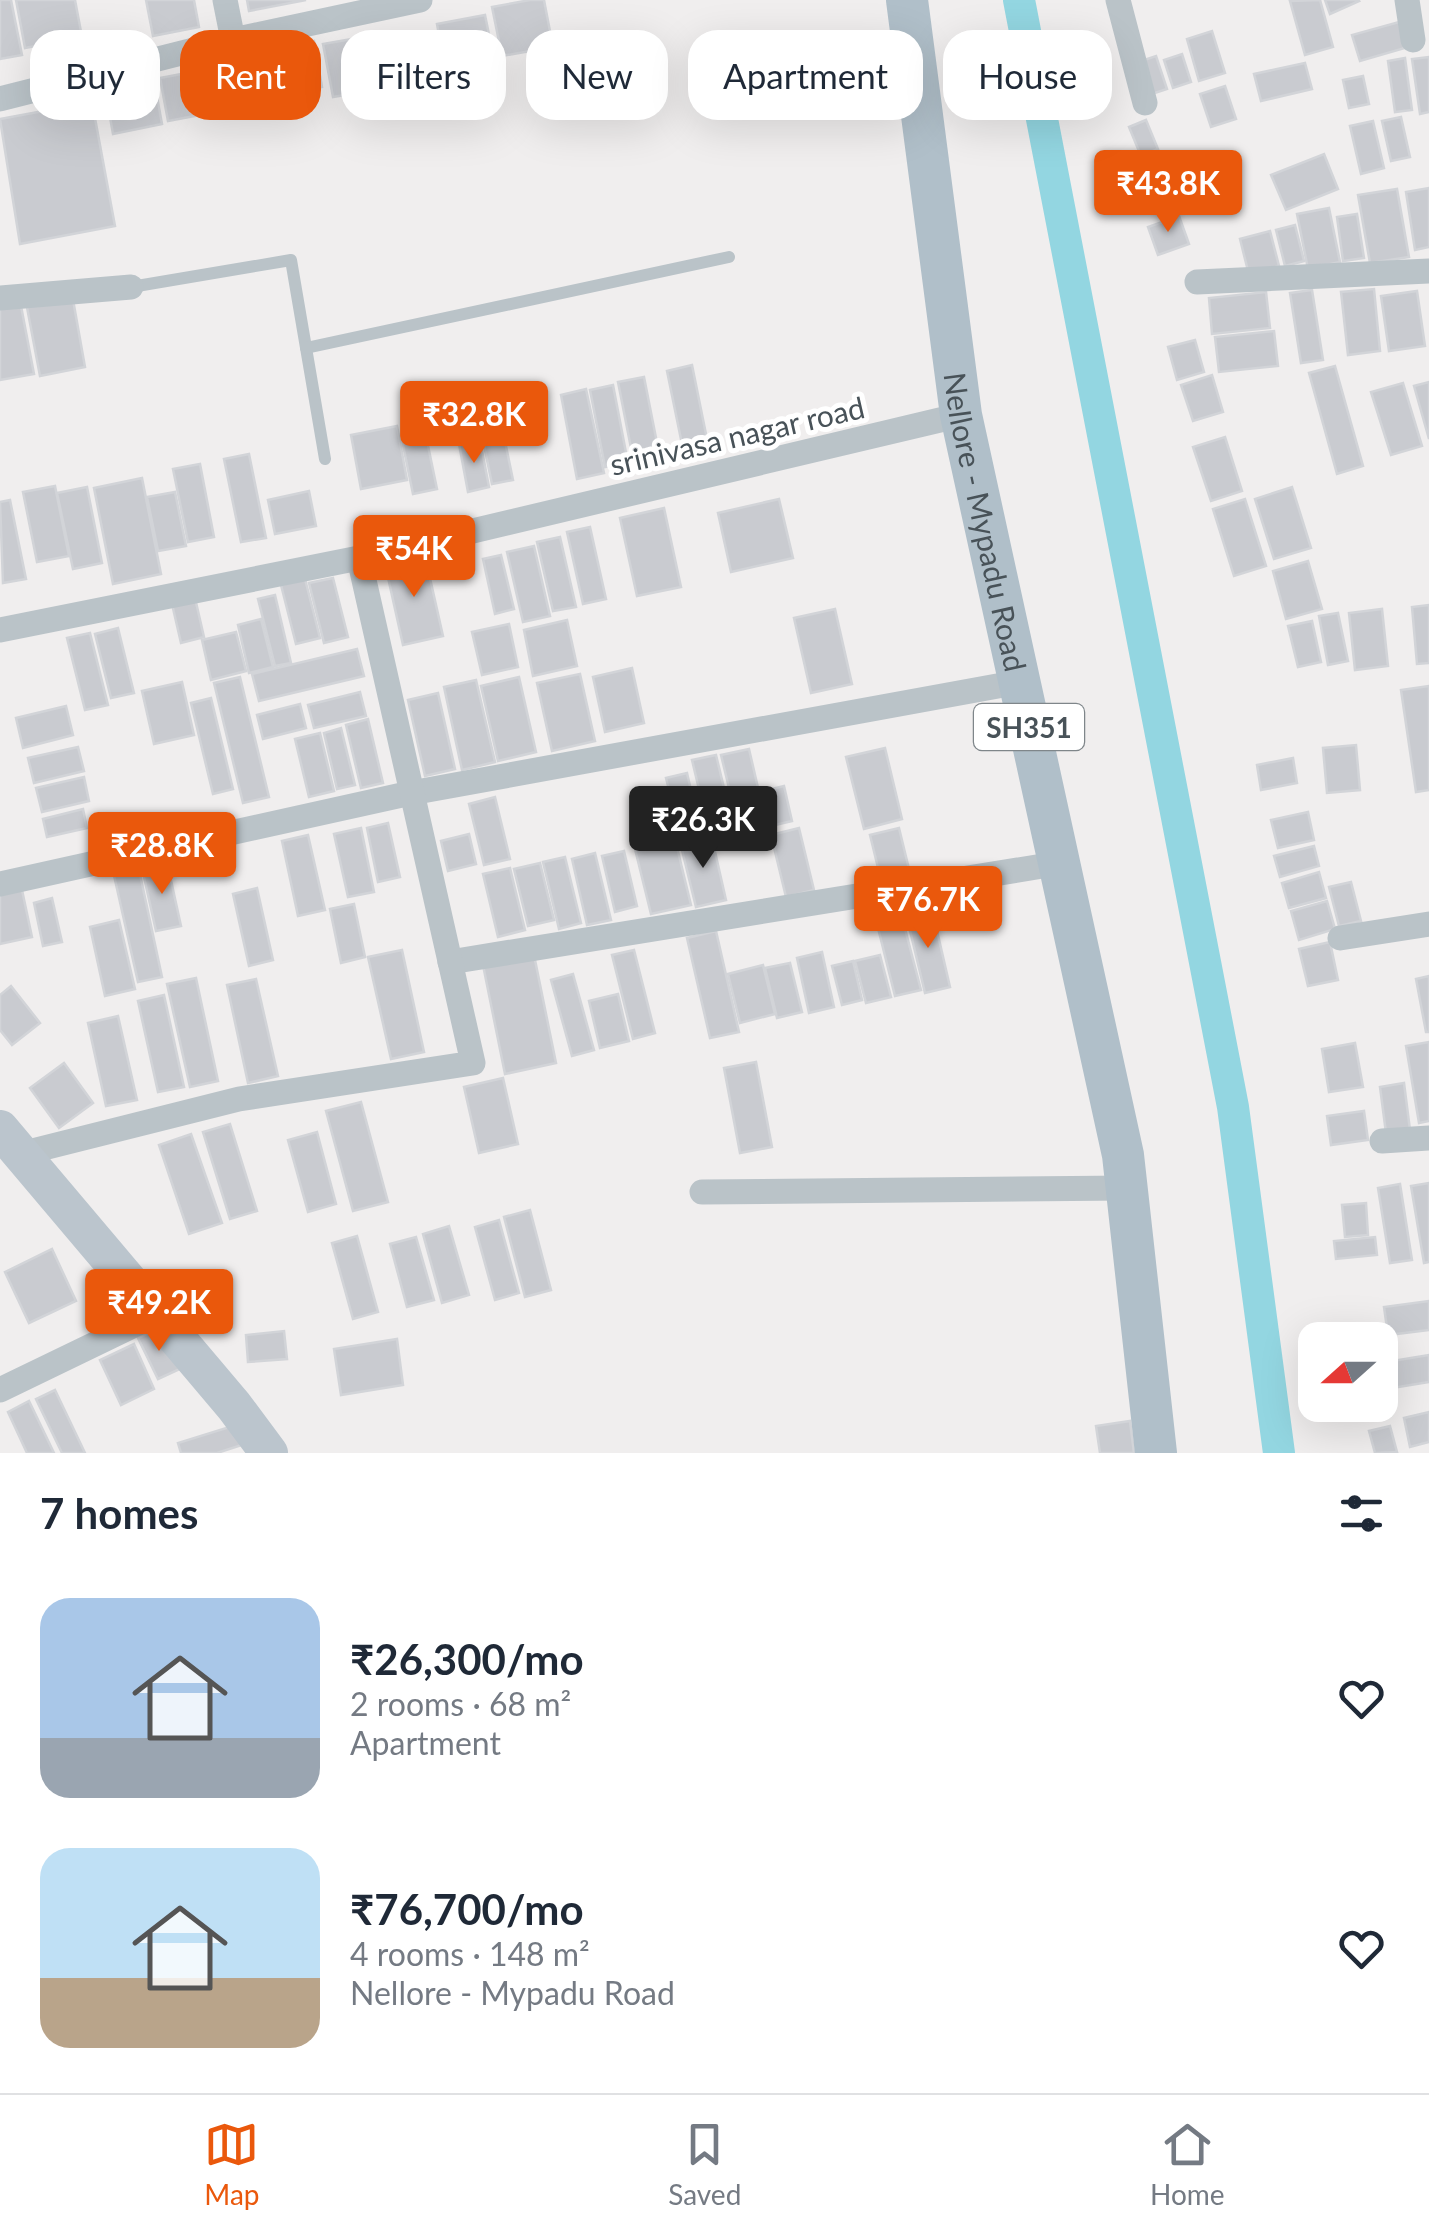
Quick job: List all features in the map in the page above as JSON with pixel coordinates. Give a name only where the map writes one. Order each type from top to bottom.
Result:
[{"type":"main road","name":"Nellore - Mypadu Road","points":[[907,0],[961,414],[1061,863],[1127,1188],[1156,1453]]},
{"type":"street","points":[[226,0],[231,30]]},
{"type":"street","points":[[280,30],[420,0]]},
{"type":"street","points":[[1118,0],[1145,103]]},
{"type":"street","points":[[1407,0],[1412,40]]},
{"type":"street","points":[[0,99],[180,53]]},
{"type":"street","points":[[1197,282],[1429,271]]},
{"type":"street","points":[[0,298],[131,286]]},
{"type":"street","name":"srinivasa nagar road","points":[[0,630],[359,558],[961,414]]},
{"type":"street","points":[[269,1453],[12,1141],[239,1099],[473,1063],[359,558]]},
{"type":"street","points":[[0,884],[411,793],[1019,682]]},
{"type":"street","points":[[450,962],[1061,863]]},
{"type":"street","points":[[1340,938],[1429,924]]},
{"type":"street","points":[[1382,1141],[1429,1138]]},
{"type":"street","points":[[702,1192],[1127,1188]]},
{"type":"street","points":[[0,1390],[155,1314]]},
{"type":"lane","points":[[306,348],[730,256]]},
{"type":"lane","points":[[131,286],[291,260],[325,460]]},
{"type":"building","points":[[0,0],[11,0],[22,55],[0,59]]},
{"type":"building","points":[[16,0],[75,0],[81,30],[30,30],[30,47],[25,48]]},
{"type":"building","points":[[146,0],[194,0],[199,27],[160,35],[160,30],[152,30]]},
{"type":"building","points":[[247,0],[306,0],[249,11]]},
{"type":"building","points":[[544,0],[550,30],[526,30],[526,52],[506,55],[506,30],[497,30],[492,7]]},
{"type":"building","points":[[1320,0],[1333,47],[1305,55],[1290,1]]},
{"type":"building","points":[[1325,0],[1358,0],[1359,1],[1330,14]]},
{"type":"building","points":[[485,15],[488,30],[438,30],[437,24]]},
{"type":"building","points":[[1399,22],[1405,48],[1360,61],[1352,35]]},
{"type":"building","points":[[1212,31],[1225,73],[1199,81],[1187,39]]},
{"type":"building","points":[[341,41],[341,96],[333,97],[323,44]]},
{"type":"building","points":[[1182,54],[1191,82],[1173,88],[1164,60]]},
{"type":"building","points":[[1156,56],[1167,89],[1146,96],[1135,63]]},
{"type":"building","points":[[1429,57],[1429,112],[1420,114],[1412,59]]},
{"type":"building","points":[[1405,58],[1412,110],[1395,112],[1388,61]]},
{"type":"building","points":[[1305,63],[1312,89],[1261,101],[1254,74]]},
{"type":"building","points":[[180,74],[180,119],[168,121],[160,78]]},
{"type":"building","points":[[1363,76],[1369,104],[1349,108],[1343,80]]},
{"type":"building","points":[[1225,86],[1236,119],[1211,127],[1200,94]]},
{"type":"building","points":[[30,113],[30,120],[95,120],[115,226],[20,244],[0,119]]},
{"type":"building","points":[[160,113],[162,124],[113,134],[111,120],[160,120]]},
{"type":"building","points":[[1401,117],[1410,157],[1391,161],[1382,121]]},
{"type":"building","points":[[1146,120],[1158,149],[1141,156],[1129,127]]},
{"type":"building","points":[[1373,121],[1384,168],[1361,174],[1350,126]]},
{"type":"building","points":[[1324,154],[1338,189],[1286,210],[1271,175]]},
{"type":"building","points":[[1159,167],[1167,187],[1137,198],[1130,178]]},
{"type":"building","points":[[1429,188],[1429,247],[1415,250],[1406,192]]},
{"type":"building","points":[[1397,189],[1409,257],[1370,263],[1358,195]]},
{"type":"building","points":[[1329,208],[1340,262],[1308,269],[1297,214]]},
{"type":"building","points":[[1357,214],[1364,258],[1343,261],[1337,217]]},
{"type":"building","points":[[1179,216],[1189,244],[1158,255],[1148,227]]},
{"type":"building","points":[[1295,225],[1304,261],[1285,266],[1276,230]]},
{"type":"building","points":[[1270,231],[1279,266],[1249,275],[1240,239]]},
{"type":"building","points":[[1374,289],[1380,351],[1348,355],[1341,292]]},
{"type":"building","points":[[1312,290],[1323,360],[1301,363],[1290,293]]},
{"type":"building","points":[[1417,291],[1425,346],[1389,351],[1381,296]]},
{"type":"building","points":[[1266,292],[1270,328],[1212,334],[1209,298]]},
{"type":"building","points":[[72,294],[85,367],[40,376],[26,302]]},
{"type":"building","points":[[21,306],[34,374],[0,380],[0,309]]},
{"type":"building","points":[[1274,331],[1278,366],[1219,372],[1215,337]]},
{"type":"building","points":[[1195,340],[1204,372],[1177,380],[1168,347]]},
{"type":"building","points":[[692,365],[709,449],[684,454],[667,371]]},
{"type":"building","points":[[1335,366],[1363,466],[1337,474],[1309,373]]},
{"type":"building","points":[[1212,375],[1223,412],[1193,421],[1181,385]]},
{"type":"building","points":[[644,377],[658,448],[632,453],[618,382]]},
{"type":"building","points":[[1429,382],[1429,439],[1414,386]]},
{"type":"building","points":[[1403,383],[1422,446],[1391,455],[1371,392]]},
{"type":"building","points":[[613,385],[628,463],[605,467],[590,390]]},
{"type":"building","points":[[586,389],[604,473],[577,479],[561,395]]},
{"type":"building","points":[[500,417],[513,480],[492,484],[479,421]]},
{"type":"building","points":[[397,426],[407,480],[361,489],[351,435]]},
{"type":"building","points":[[426,436],[437,489],[413,494],[402,440]]},
{"type":"building","points":[[1225,437],[1242,491],[1211,501],[1193,447]]},
{"type":"building","points":[[480,440],[489,487],[468,492],[459,444]]},
{"type":"building","points":[[249,454],[266,538],[241,542],[224,459]]},
{"type":"building","points":[[200,464],[214,537],[188,542],[173,469]]},
{"type":"building","points":[[142,478],[161,574],[113,584],[94,488]]},
{"type":"building","points":[[55,486],[69,556],[37,562],[23,492]]},
{"type":"building","points":[[87,487],[102,563],[73,569],[57,493]]},
{"type":"building","points":[[1292,487],[1311,548],[1274,559],[1255,499]]},
{"type":"building","points":[[309,491],[316,526],[275,534],[268,500]]},
{"type":"building","points":[[175,492],[186,546],[158,551],[147,497]]},
{"type":"building","points":[[779,499],[793,558],[731,572],[718,513]]},
{"type":"building","points":[[1245,499],[1266,566],[1234,576],[1213,509]]},
{"type":"building","points":[[10,500],[26,579],[3,583],[0,502]]},
{"type":"building","points":[[664,508],[681,587],[637,596],[620,518]]},
{"type":"building","points":[[590,527],[606,599],[583,604],[567,532]]},
{"type":"building","points":[[560,537],[576,607],[553,611],[537,542]]},
{"type":"building","points":[[534,546],[550,616],[523,622],[507,552]]},
{"type":"building","points":[[501,555],[514,609],[495,614],[483,559]]},
{"type":"building","points":[[425,556],[443,636],[403,645],[385,564]]},
{"type":"building","points":[[1308,561],[1322,609],[1286,619],[1273,571]]},
{"type":"building","points":[[333,578],[348,637],[324,643],[309,583]]},
{"type":"building","points":[[305,579],[320,638],[296,644],[281,585]]},
{"type":"building","points":[[275,595],[291,663],[275,666],[258,599]]},
{"type":"building","points":[[195,598],[204,637],[181,643],[172,604]]},
{"type":"building","points":[[1429,605],[1429,663],[1417,664],[1412,607]]},
{"type":"building","points":[[835,609],[852,684],[811,693],[794,618]]},
{"type":"building","points":[[1382,609],[1388,666],[1355,670],[1349,613]]},
{"type":"building","points":[[1338,613],[1348,661],[1328,665],[1319,616]]},
{"type":"building","points":[[261,619],[273,667],[249,673],[238,625]]},
{"type":"building","points":[[567,620],[577,666],[533,676],[524,630]]},
{"type":"building","points":[[1312,621],[1321,662],[1298,667],[1288,626]]},
{"type":"building","points":[[509,624],[518,667],[482,675],[472,632]]},
{"type":"building","points":[[118,628],[134,693],[111,698],[95,634]]},
{"type":"building","points":[[236,632],[246,671],[211,680],[202,640]]},
{"type":"building","points":[[90,633],[108,705],[85,710],[67,638]]},
{"type":"building","points":[[357,649],[364,676],[259,701],[252,674]]},
{"type":"building","points":[[632,668],[644,723],[605,732],[593,677]]},
{"type":"building","points":[[580,674],[595,741],[552,751],[537,683]]},
{"type":"building","points":[[240,677],[269,797],[243,803],[214,683]]},
{"type":"building","points":[[519,677],[536,752],[498,761],[481,686]]},
{"type":"building","points":[[476,680],[495,762],[462,770],[444,687]]},
{"type":"building","points":[[182,682],[194,735],[154,744],[142,691]]},
{"type":"building","points":[[1429,686],[1429,790],[1416,792],[1401,690]]},
{"type":"building","points":[[360,692],[366,716],[314,728],[308,705]]},
{"type":"building","points":[[438,693],[455,769],[425,776],[408,700]]},
{"type":"building","points":[[211,698],[233,789],[213,794],[191,703]]},
{"type":"building","points":[[300,704],[306,728],[263,739],[257,715]]},
{"type":"building","points":[[66,706],[73,735],[23,748],[16,718]]},
{"type":"building","points":[[368,719],[383,783],[361,788],[346,725]]},
{"type":"building","points":[[341,728],[355,785],[337,789],[324,733]]},
{"type":"building","points":[[320,733],[334,791],[309,797],[295,739]]},
{"type":"building","points":[[1356,745],[1360,790],[1327,793],[1323,748]]},
{"type":"building","points":[[78,747],[84,771],[34,783],[28,758]]},
{"type":"building","points":[[885,748],[902,819],[864,829],[846,757]]},
{"type":"building","points":[[749,749],[765,818],[738,825],[721,755]]},
{"type":"building","points":[[716,755],[732,821],[708,827],[692,760]]},
{"type":"building","points":[[1293,758],[1297,783],[1261,790],[1257,765]]},
{"type":"building","points":[[687,773],[701,833],[681,838],[666,778]]},
{"type":"building","points":[[84,777],[89,801],[42,812],[36,788]]},
{"type":"building","points":[[784,786],[792,821],[771,826],[763,791]]},
{"type":"building","points":[[495,797],[510,859],[484,865],[469,804]]},
{"type":"building","points":[[83,809],[87,828],[47,837],[43,819]]},
{"type":"building","points":[[1308,812],[1314,840],[1278,848],[1271,820]]},
{"type":"building","points":[[388,823],[400,877],[378,882],[367,828]]},
{"type":"building","points":[[361,828],[374,892],[348,897],[334,834]]},
{"type":"building","points":[[799,828],[814,890],[786,897],[771,835]]},
{"type":"building","points":[[899,828],[909,869],[880,876],[870,835]]},
{"type":"building","points":[[469,834],[476,864],[448,871],[441,841]]},
{"type":"building","points":[[711,834],[726,900],[696,907],[680,842]]},
{"type":"building","points":[[308,835],[325,910],[298,916],[282,841]]},
{"type":"building","points":[[675,839],[691,905],[651,914],[635,849]]},
{"type":"building","points":[[1314,846],[1319,866],[1280,877],[1274,856]]},
{"type":"building","points":[[624,851],[637,906],[615,912],[602,856]]},
{"type":"building","points":[[595,853],[611,920],[587,925],[572,859]]},
{"type":"building","points":[[565,857],[581,923],[559,929],[543,862]]},
{"type":"building","points":[[167,862],[181,926],[156,931],[142,868]]},
{"type":"building","points":[[540,863],[554,920],[528,926],[514,869]]},
{"type":"building","points":[[138,865],[162,977],[138,982],[113,871]]},
{"type":"building","points":[[510,868],[525,930],[498,937],[483,874]]},
{"type":"building","points":[[1319,872],[1326,898],[1289,908],[1282,883]]},
{"type":"building","points":[[1351,882],[1361,921],[1339,926],[1329,887]]},
{"type":"building","points":[[257,888],[273,960],[249,966],[233,894]]},
{"type":"building","points":[[22,890],[32,937],[0,944],[0,895]]},
{"type":"building","points":[[52,898],[62,942],[43,946],[34,903]]},
{"type":"building","points":[[1327,901],[1335,929],[1299,940],[1291,911]]},
{"type":"building","points":[[354,904],[365,957],[341,963],[330,909]]},
{"type":"building","points":[[932,909],[950,987],[925,993],[906,914]]},
{"type":"building","points":[[119,920],[135,989],[105,996],[90,927]]},
{"type":"building","points":[[903,921],[921,990],[895,996],[878,928]]},
{"type":"building","points":[[716,931],[739,1032],[710,1038],[687,938]]},
{"type":"building","points":[[1330,942],[1338,980],[1308,986],[1299,949]]},
{"type":"building","points":[[402,950],[424,1052],[391,1059],[368,957]]},
{"type":"building","points":[[634,950],[655,1033],[633,1039],[612,955]]},
{"type":"building","points":[[822,952],[834,1007],[809,1013],[797,958]]},
{"type":"building","points":[[534,955],[556,1063],[505,1074],[483,965]]},
{"type":"building","points":[[880,955],[891,997],[866,1003],[855,961]]},
{"type":"building","points":[[853,961],[862,1000],[842,1005],[832,966]]},
{"type":"building","points":[[790,963],[802,1012],[777,1018],[765,968]]},
{"type":"building","points":[[763,965],[775,1014],[740,1023],[728,974]]},
{"type":"building","points":[[573,974],[594,1050],[572,1056],[551,980]]},
{"type":"building","points":[[1429,976],[1429,1032],[1426,1032],[1416,979]]},
{"type":"building","points":[[196,978],[218,1081],[190,1087],[167,984]]},
{"type":"building","points":[[256,979],[278,1076],[248,1083],[227,985]]},
{"type":"building","points":[[11,986],[40,1023],[12,1045],[0,1030],[0,995]]},
{"type":"building","points":[[618,994],[629,1041],[600,1048],[589,1001]]},
{"type":"building","points":[[164,995],[184,1087],[158,1092],[138,1001]]},
{"type":"building","points":[[118,1016],[137,1100],[106,1106],[88,1023]]},
{"type":"building","points":[[1429,1042],[1429,1121],[1419,1123],[1406,1046]]},
{"type":"building","points":[[1355,1043],[1363,1087],[1329,1092],[1322,1049]]},
{"type":"building","points":[[756,1062],[772,1147],[740,1153],[724,1068]]},
{"type":"building","points":[[64,1063],[93,1103],[59,1128],[30,1088]]},
{"type":"building","points":[[503,1078],[518,1144],[479,1153],[464,1087]]},
{"type":"building","points":[[1404,1083],[1410,1130],[1386,1133],[1380,1087]]},
{"type":"building","points":[[361,1102],[388,1202],[353,1211],[326,1111]]},
{"type":"building","points":[[1364,1111],[1368,1140],[1331,1145],[1327,1116]]},
{"type":"building","points":[[230,1124],[257,1211],[230,1219],[203,1132]]},
{"type":"building","points":[[317,1132],[336,1204],[308,1212],[288,1140]]},
{"type":"building","points":[[191,1134],[222,1223],[189,1234],[159,1145]]},
{"type":"building","points":[[1429,1183],[1429,1262],[1424,1263],[1411,1186]]},
{"type":"building","points":[[1400,1184],[1412,1260],[1390,1263],[1378,1188]]},
{"type":"building","points":[[1366,1203],[1368,1235],[1345,1237],[1342,1205]]},
{"type":"building","points":[[530,1210],[551,1290],[525,1297],[504,1217]]},
{"type":"building","points":[[499,1220],[519,1293],[495,1300],[475,1227]]},
{"type":"building","points":[[449,1226],[469,1295],[442,1303],[423,1234]]},
{"type":"building","points":[[357,1236],[378,1312],[353,1319],[332,1243]]},
{"type":"building","points":[[416,1237],[434,1300],[407,1307],[390,1244]]},
{"type":"building","points":[[1375,1237],[1377,1255],[1336,1259],[1334,1241]]},
{"type":"building","points":[[52,1249],[76,1301],[29,1323],[5,1272]]},
{"type":"building","points":[[1429,1301],[1429,1330],[1398,1334],[1398,1322],[1386,1322],[1384,1307]]},
{"type":"building","points":[[160,1328],[180,1369],[158,1379],[138,1338]]},
{"type":"building","points":[[284,1331],[287,1359],[248,1362],[246,1335]]},
{"type":"building","points":[[397,1339],[403,1385],[341,1395],[334,1349]]},
{"type":"building","points":[[134,1344],[154,1389],[121,1405],[100,1360]]},
{"type":"building","points":[[1429,1355],[1429,1382],[1398,1387],[1398,1360]]},
{"type":"building","points":[[55,1390],[85,1453],[62,1453],[36,1399]]},
{"type":"building","points":[[29,1401],[54,1453],[27,1453],[8,1412]]},
{"type":"building","points":[[1429,1412],[1429,1442],[1410,1447],[1404,1418]]},
{"type":"building","points":[[1130,1421],[1134,1453],[1100,1453],[1096,1426]]},
{"type":"building","points":[[239,1424],[245,1444],[217,1453],[181,1453],[178,1443]]},
{"type":"building","points":[[1390,1426],[1397,1452],[1375,1453],[1369,1431]]},
{"type":"waterway","points":[[1019,0],[1233,1107],[1279,1453]]}]
